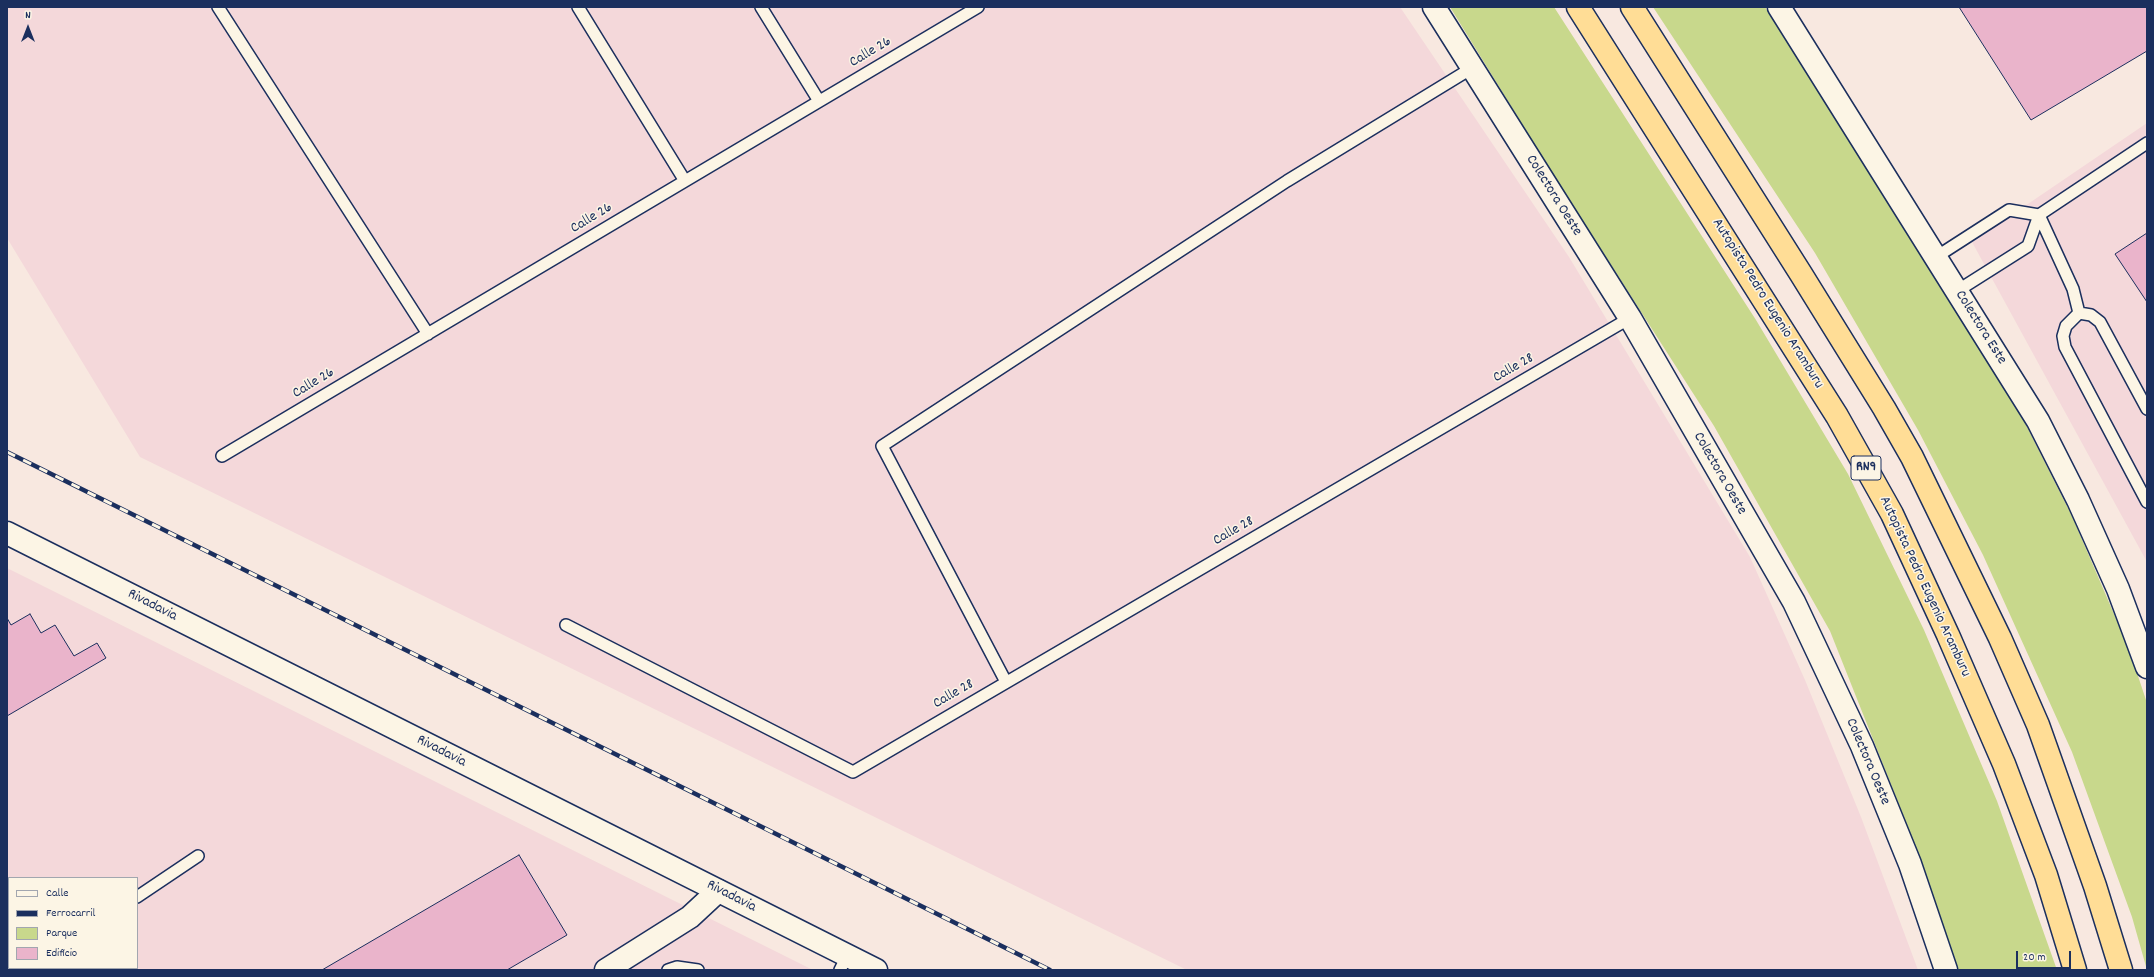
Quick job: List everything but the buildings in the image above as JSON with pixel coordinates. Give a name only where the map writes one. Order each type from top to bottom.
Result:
[{"type":"highway","name":"Autopista Pedro Eugenio Aramburu","points":[[1578,7],[1837,416],[1892,514],[1948,635],[2004,764],[2046,875],[2075,970]]},
{"type":"highway","points":[[1632,7],[1801,274],[1884,408],[1912,457],[2000,638],[2038,725],[2095,886],[2120,970]]},
{"type":"street","name":"Colectora Oeste","points":[[1434,7],[1630,318],[1794,602],[1862,746],[1910,864],[1946,970]]},
{"type":"street","name":"Colectora Este","points":[[1779,7],[2042,428],[2078,500],[2118,589],[2147,667]]},
{"type":"street","name":"Rivadavia","points":[[7,534],[718,891],[843,963],[876,970]]},
{"type":"street","points":[[606,970],[690,917],[718,891]]},
{"type":"lane","points":[[218,7],[428,334]]},
{"type":"lane","points":[[578,7],[685,181]]},
{"type":"lane","points":[[761,7],[819,101]]},
{"type":"lane","name":"Calle 26","points":[[222,456],[978,7]]},
{"type":"lane","points":[[1006,682],[882,446],[1287,182],[1472,68]]},
{"type":"lane","points":[[1957,291],[2028,246],[2039,215],[2147,143]]},
{"type":"lane","points":[[1936,257],[2009,210],[2039,215]]},
{"type":"lane","points":[[2039,215],[2073,289],[2079,313]]},
{"type":"lane","points":[[2079,313],[2091,315],[2100,322],[2147,409]]},
{"type":"lane","points":[[2079,313],[2066,326],[2063,336],[2065,347],[2147,502]]},
{"type":"lane","name":"Calle 28","points":[[566,625],[853,772],[1630,318]]},
{"type":"lane","points":[[138,896],[198,856]]},
{"type":"lane","points":[[668,970],[677,967],[698,970]]},
{"type":"shaded area","points":[[7,7],[1400,7],[1569,257],[1750,557],[1805,680],[1861,817],[1918,970],[1187,970],[140,457],[7,238]]},
{"type":"shaded area","points":[[2147,123],[2147,562],[1972,242]]},
{"type":"shaded area","points":[[7,568],[813,970],[7,970]]},
{"type":"green space","points":[[1450,7],[1554,7],[1756,320],[1848,474],[1924,630],[1997,801],[2057,970],[1958,970],[1921,860],[1830,631],[1714,426],[1549,168]]},
{"type":"green space","points":[[1653,7],[1765,7],[2024,421],[2072,516],[2129,649],[2147,703],[2147,970],[2132,917],[2072,752],[1983,555],[1918,430],[1815,253]]},
{"type":"railway","points":[[7,452],[1050,970]]}]
